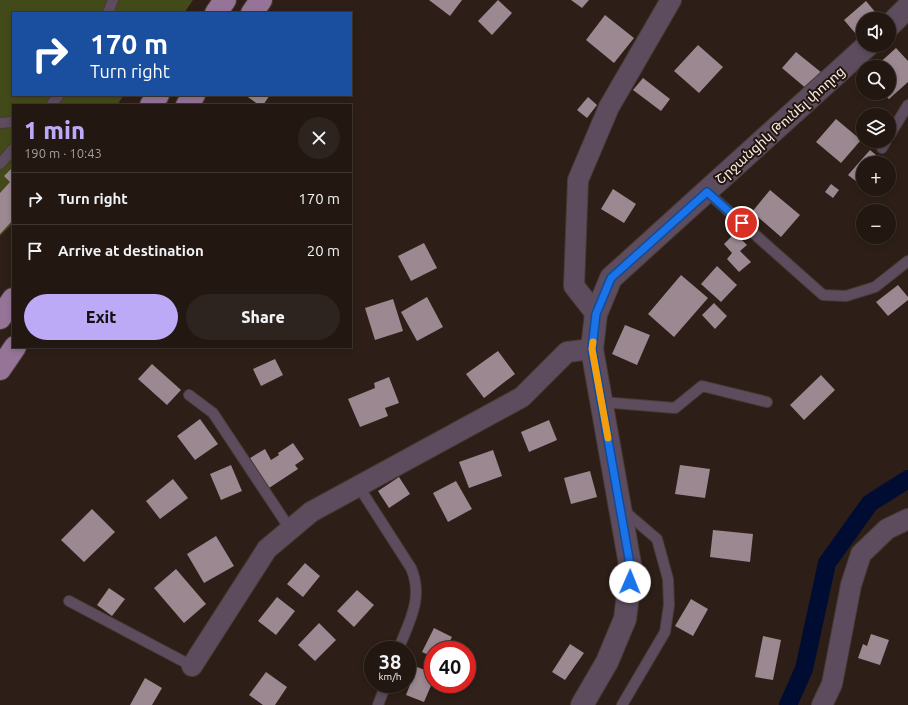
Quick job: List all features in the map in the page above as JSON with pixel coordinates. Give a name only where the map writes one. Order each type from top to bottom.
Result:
[{"type":"main road","points":[[217,12],[225,0]]},
{"type":"main road","points":[[253,12],[261,0]]},
{"type":"main road","points":[[0,318],[12,300]]},
{"type":"main road","points":[[0,369],[14,348]]},
{"type":"street","points":[[596,314],[574,286],[578,180],[609,108],[671,0]]},
{"type":"street","name":"Շրջանցիկ Թունել փողոց","points":[[582,705],[607,662],[625,619],[631,570],[592,349],[596,314],[611,278],[860,52]]},
{"type":"street","points":[[192,666],[267,549],[311,512],[522,397],[567,352],[592,349]]},
{"type":"street","points":[[822,705],[832,684],[851,585],[861,554],[888,529],[908,519]]},
{"type":"lane","points":[[108,12],[113,0]]},
{"type":"lane","points":[[52,104],[58,96]]},
{"type":"lane","points":[[896,125],[908,105]]},
{"type":"lane","points":[[0,123],[12,122]]},
{"type":"lane","points":[[0,164],[12,150]]},
{"type":"lane","points":[[707,192],[823,295],[846,296],[876,287],[908,261]]},
{"type":"lane","points":[[602,402],[675,408],[702,386],[767,402]]},
{"type":"lane","points":[[189,395],[213,413],[290,529]]},
{"type":"lane","points":[[359,487],[411,568],[416,579],[416,603],[401,641]]},
{"type":"lane","points":[[620,508],[657,539],[668,579],[669,605],[665,632],[622,705]]},
{"type":"lane","points":[[69,601],[192,666]]},
{"type":"lane","points":[[378,705],[383,693]]},
{"type":"green space","points":[[0,0],[193,0],[185,12],[12,12],[12,96],[123,96],[118,104],[12,104],[12,224],[0,236]]},
{"type":"building","points":[[429,0],[462,0],[450,16]]},
{"type":"building","points":[[498,0],[512,13],[492,35],[478,21]]},
{"type":"building","points":[[571,0],[589,0],[582,8]]},
{"type":"building","points":[[866,1],[875,12],[856,12],[856,34],[844,20]]},
{"type":"building","points":[[605,15],[634,38],[614,63],[586,40]]},
{"type":"building","points":[[698,45],[723,67],[699,93],[674,71]]},
{"type":"building","points":[[896,48],[908,61],[908,82],[896,93],[896,60],[883,60],[892,52],[896,52]]},
{"type":"building","points":[[796,52],[822,73],[808,90],[782,68]]},
{"type":"building","points":[[643,78],[670,99],[661,111],[633,90]]},
{"type":"building","points":[[246,96],[269,96],[264,104],[258,104]]},
{"type":"building","points":[[588,97],[597,105],[587,118],[577,110]]},
{"type":"building","points":[[836,119],[856,136],[856,146],[841,163],[816,142]]},
{"type":"building","points":[[870,150],[877,156],[865,156]]},
{"type":"building","points":[[856,166],[856,181],[848,175]]},
{"type":"building","points":[[12,168],[12,221],[0,234],[0,193],[10,182],[4,176]]},
{"type":"building","points":[[831,184],[839,190],[833,198],[825,192]]},
{"type":"building","points":[[613,189],[636,204],[624,223],[601,209]]},
{"type":"building","points":[[770,190],[800,215],[781,237],[752,212]]},
{"type":"building","points":[[735,233],[747,245],[740,251],[751,262],[739,272],[727,259],[732,253],[724,244]]},
{"type":"building","points":[[424,243],[437,268],[411,281],[398,256]]},
{"type":"building","points":[[717,266],[737,285],[721,302],[701,284]]},
{"type":"building","points":[[681,275],[708,298],[674,337],[648,314]]},
{"type":"building","points":[[898,285],[908,297],[908,300],[888,316],[876,302]]},
{"type":"building","points":[[427,297],[443,327],[417,341],[401,312]]},
{"type":"building","points":[[393,299],[403,331],[375,340],[365,308]]},
{"type":"building","points":[[714,303],[727,316],[715,329],[702,315]]},
{"type":"building","points":[[625,325],[650,335],[637,365],[612,354]]},
{"type":"building","points":[[498,351],[515,374],[484,398],[466,374]]},
{"type":"building","points":[[275,359],[283,375],[261,386],[253,369]]},
{"type":"building","points":[[152,364],[181,390],[167,405],[138,379]]},
{"type":"building","points":[[821,375],[835,390],[804,420],[790,405]]},
{"type":"building","points":[[389,377],[399,403],[385,408],[388,416],[360,427],[348,399],[375,388],[374,383]]},
{"type":"building","points":[[200,419],[218,444],[195,460],[177,436]]},
{"type":"building","points":[[549,420],[557,440],[529,452],[521,432]]},
{"type":"building","points":[[293,443],[304,459],[295,465],[298,469],[269,488],[250,458],[265,449],[271,460],[279,455],[278,453]]},
{"type":"building","points":[[493,450],[502,476],[469,488],[459,462]]},
{"type":"building","points":[[231,465],[242,491],[221,500],[210,474]]},
{"type":"building","points":[[680,465],[710,469],[705,498],[675,494]]},
{"type":"building","points":[[590,471],[597,497],[571,504],[564,478]]},
{"type":"building","points":[[399,477],[410,494],[389,508],[378,491]]},
{"type":"building","points":[[173,479],[188,498],[160,519],[146,501]]},
{"type":"building","points":[[456,481],[472,509],[448,522],[433,493]]},
{"type":"building","points":[[92,509],[115,532],[84,562],[61,540]]},
{"type":"building","points":[[713,530],[753,534],[750,562],[710,557]]},
{"type":"building","points":[[216,536],[234,566],[204,583],[187,554]]},
{"type":"building","points":[[305,563],[320,576],[303,597],[287,584]]},
{"type":"building","points":[[176,569],[206,604],[184,623],[154,588]]},
{"type":"building","points":[[109,588],[125,599],[112,616],[97,605]]},
{"type":"building","points":[[357,590],[374,605],[354,627],[337,611]]},
{"type":"building","points":[[277,597],[295,611],[276,635],[258,621]]},
{"type":"building","points":[[691,599],[708,609],[693,636],[675,626]]},
{"type":"building","points":[[319,623],[336,640],[315,661],[298,645]]},
{"type":"building","points":[[434,628],[452,637],[450,641],[428,641]]},
{"type":"building","points":[[871,634],[889,640],[880,665],[858,658],[863,644],[867,646]]},
{"type":"building","points":[[763,636],[781,640],[773,680],[755,677]]},
{"type":"building","points":[[570,644],[584,653],[565,680],[552,672]]},
{"type":"building","points":[[417,667],[424,670],[424,693],[428,693],[424,702],[406,695],[407,693],[416,693]]},
{"type":"building","points":[[266,672],[287,687],[275,705],[263,705],[249,695]]},
{"type":"building","points":[[145,678],[162,688],[152,705],[130,705]]},
{"type":"waterway","points":[[788,705],[804,669],[827,563],[870,503],[908,479]]},
{"type":"slow traffic","points":[[593,342],[592,349],[608,438]]},
{"type":"route","points":[[630,582],[631,570],[592,349],[596,314],[611,278],[707,192],[742,223]]}]
